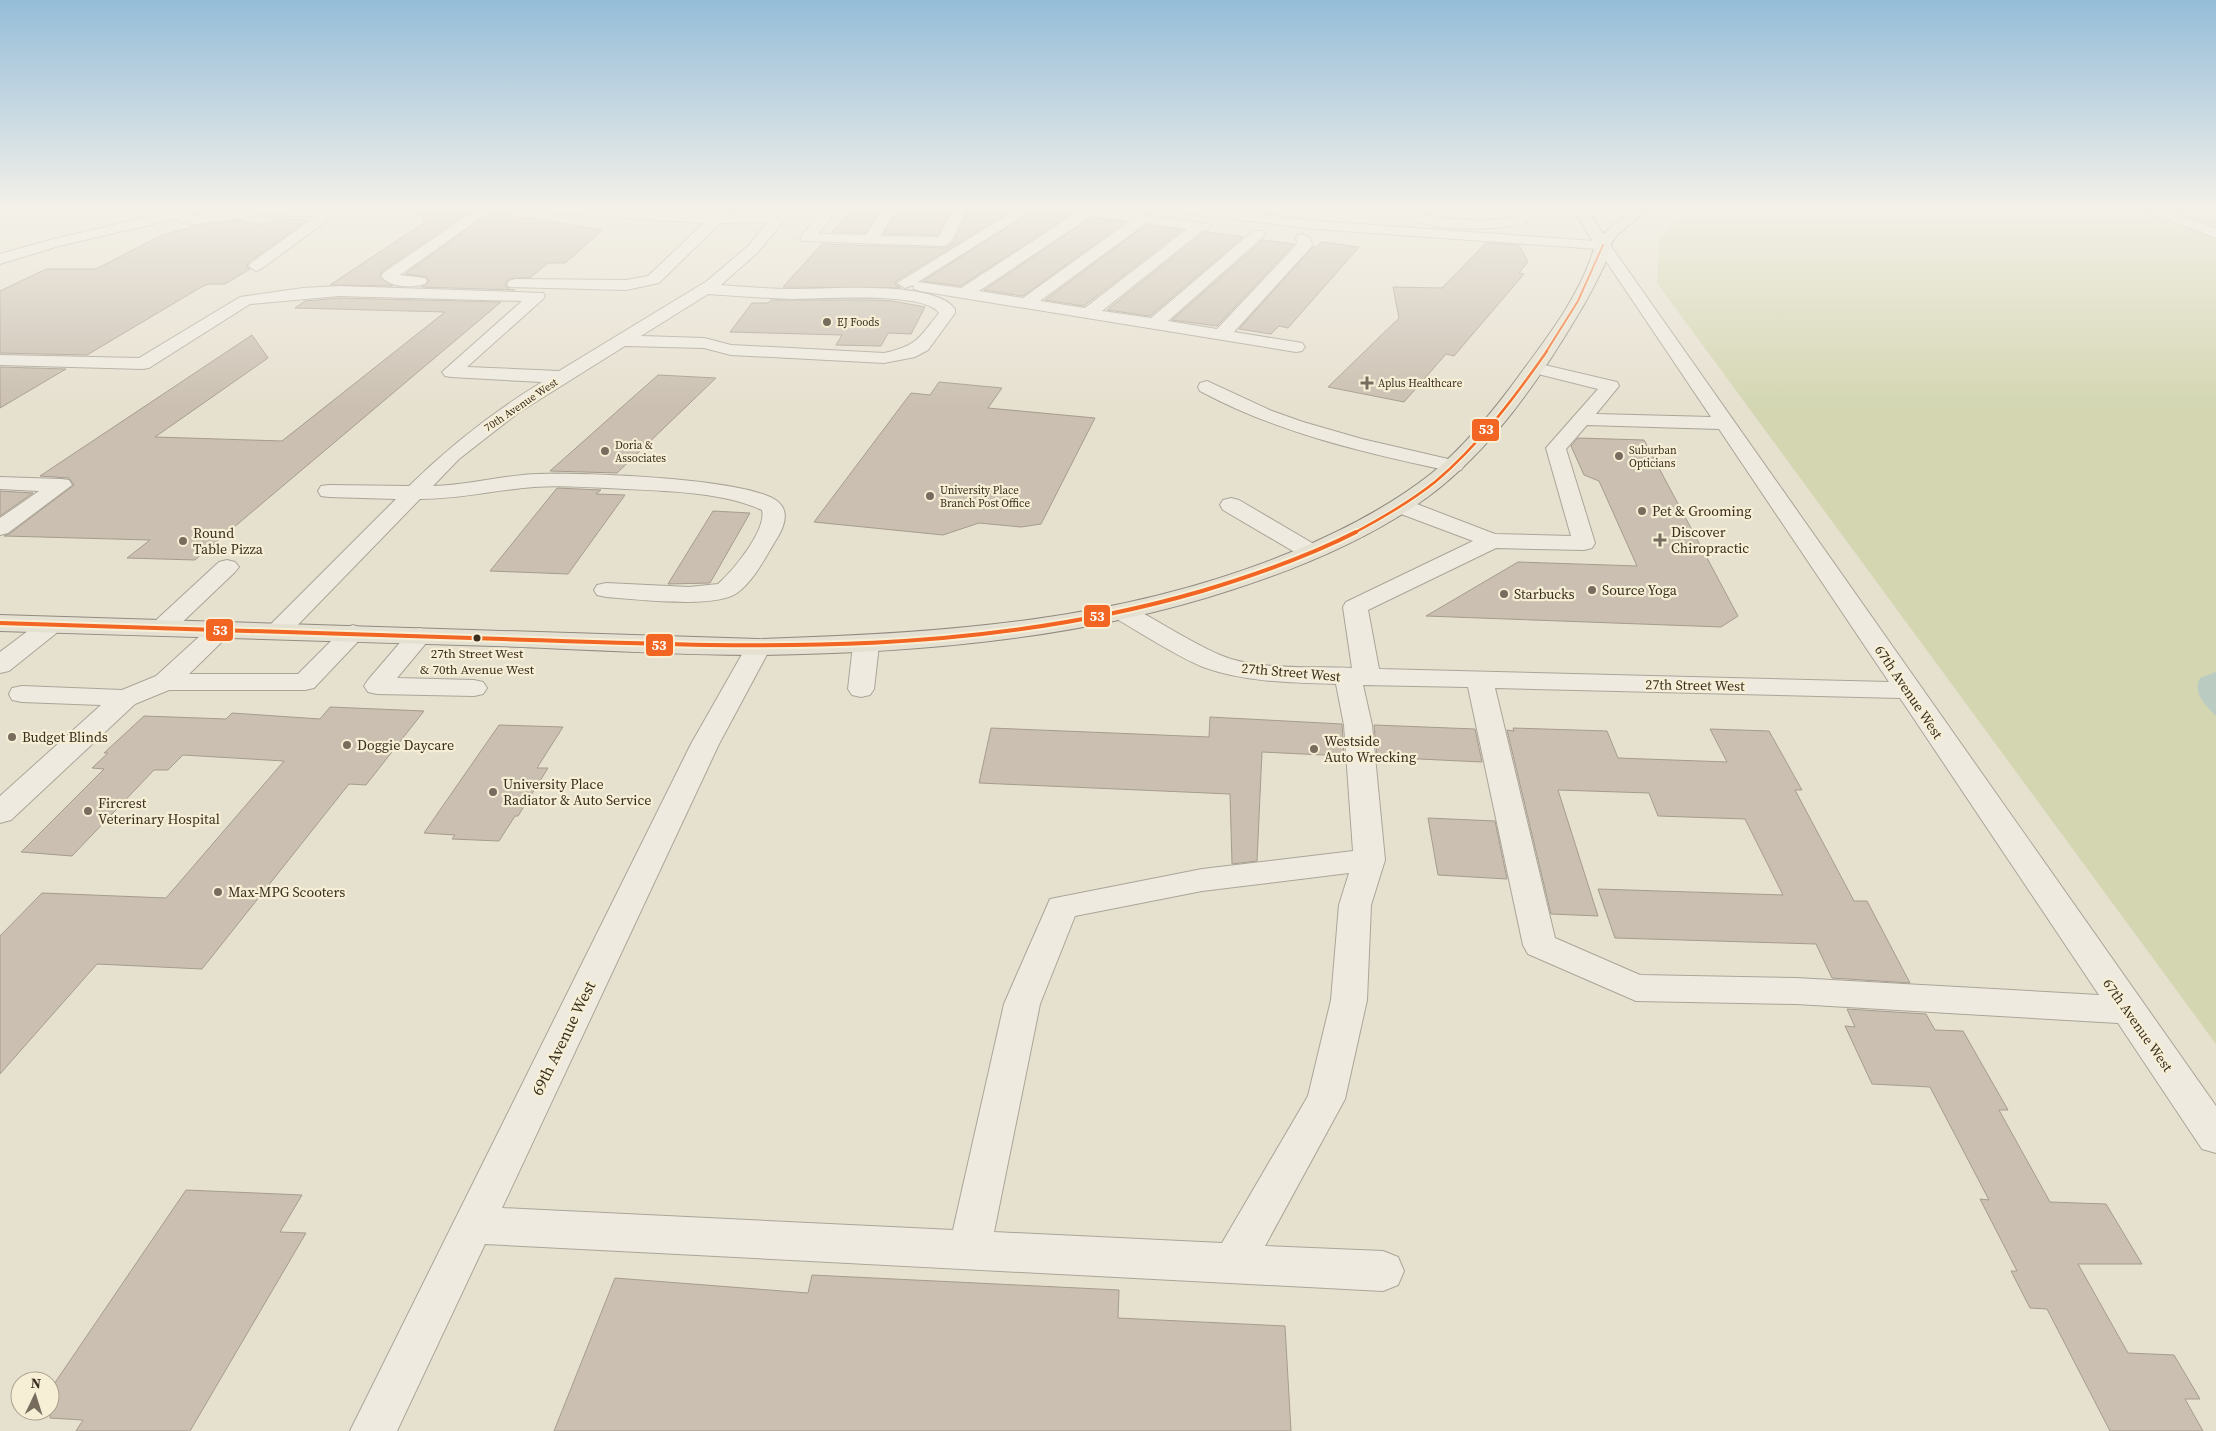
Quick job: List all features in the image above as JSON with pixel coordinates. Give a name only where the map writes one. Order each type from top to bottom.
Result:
[{"type":"main road","points":[[0,624],[353,633],[758,648],[866,645],[1009,631],[1124,613],[1196,594],[1274,568],[1371,524],[1421,493],[1454,466],[1536,368],[1591,276]]},
{"type":"street","points":[[389,276],[394,280],[512,284],[626,286],[653,280],[670,281]]},
{"type":"street","points":[[653,280],[657,276]]},
{"type":"street","name":"70th Avenue West","points":[[278,631],[413,493],[452,455],[481,431],[562,377],[622,341],[715,276]]},
{"type":"street","points":[[917,276],[905,283],[1296,347]]},
{"type":"street","points":[[964,293],[988,276]]},
{"type":"street","points":[[1026,303],[1064,276]]},
{"type":"street","points":[[1089,313],[1136,276]]},
{"type":"street","points":[[1155,324],[1215,276]]},
{"type":"street","points":[[1221,335],[1276,276]]},
{"type":"street","name":"67th Avenue West","points":[[1624,276],[2216,1137]]},
{"type":"street","points":[[622,341],[704,343],[731,350],[884,358],[909,353],[922,346],[947,313],[947,309],[939,303],[897,295],[785,294],[702,285]]},
{"type":"street","points":[[0,360],[143,364],[246,300],[303,293],[339,291],[537,296],[451,372],[562,377]]},
{"type":"street","points":[[1401,506],[1492,541],[1584,542],[1556,448],[1610,386],[1536,368]]},
{"type":"street","points":[[1207,387],[1236,404],[1272,419],[1454,466]]},
{"type":"street","points":[[1582,419],[1725,423]]},
{"type":"street","points":[[329,491],[454,492],[537,480],[645,484],[739,495],[770,506],[774,513],[773,526],[739,575],[610,581]]},
{"type":"street","points":[[0,483],[61,484],[0,528]]},
{"type":"street","points":[[1231,505],[1311,552]]},
{"type":"street","points":[[1233,1264],[1326,1099],[1349,1000],[1354,905],[1370,860],[1358,725],[1355,607],[1492,541]]},
{"type":"street","points":[[162,628],[227,567]]},
{"type":"street","name":"27th Street West","points":[[1124,613],[1212,661],[1252,670],[1294,675],[1907,690]]},
{"type":"street","points":[[0,665],[50,626]]},
{"type":"street","points":[[0,813],[125,698],[165,682],[221,630]]},
{"type":"street","points":[[165,682],[304,682],[353,633]]},
{"type":"street","points":[[419,636],[377,686],[474,688]]},
{"type":"street","points":[[861,689],[866,645]]},
{"type":"street","name":"69th Avenue West","points":[[373,1431],[705,744],[758,648]]},
{"type":"street","points":[[1480,680],[1540,945],[1636,988],[1796,991],[2127,1010]]},
{"type":"street","points":[[22,694],[125,698]]},
{"type":"street","points":[[969,1251],[1022,1004],[1062,907],[1202,880],[1370,860]]},
{"type":"street","points":[[473,1225],[1383,1272]]},
{"type":"green space","points":[[1657,276],[2216,276],[2216,1044],[1657,283]]},
{"type":"shaded area","points":[[2216,672],[2216,716],[2201,698],[2198,683],[2200,678]]},
{"type":"building","points":[[32,276],[239,276],[225,284],[203,286],[87,355],[0,353],[0,291]]},
{"type":"building","points":[[344,276],[380,276],[393,286],[330,285]]},
{"type":"building","points":[[418,276],[532,276],[508,279],[505,285],[509,289],[515,290],[421,287],[429,282],[427,277]]},
{"type":"building","points":[[793,276],[905,276],[896,281],[895,284],[901,288],[783,287]]},
{"type":"building","points":[[931,276],[977,276],[961,286],[923,281]]},
{"type":"building","points":[[1005,276],[1051,276],[1023,296],[984,290]]},
{"type":"building","points":[[1078,276],[1123,276],[1084,306],[1045,300]]},
{"type":"building","points":[[1150,276],[1197,276],[1150,316],[1107,310]]},
{"type":"building","points":[[1222,276],[1264,276],[1217,326],[1172,320]]},
{"type":"building","points":[[1287,276],[1334,276],[1288,328],[1279,326],[1271,334],[1239,329]]},
{"type":"building","points":[[1454,276],[1522,276],[1454,356],[1446,354],[1404,402],[1328,387],[1399,318],[1393,287],[1442,288]]},
{"type":"building","points":[[339,298],[501,302],[195,560],[127,558],[150,540],[4,536],[74,485],[69,478],[40,476],[252,335],[268,358],[155,437],[282,441],[445,312],[295,308],[305,301]]},
{"type":"building","name":"EJ Foods","points":[[771,300],[893,301],[925,307],[911,334],[888,333],[881,346],[836,345],[842,335],[730,332],[752,303],[768,303]]},
{"type":"building","points":[[0,367],[66,369],[0,408]]},
{"type":"building","points":[[658,375],[716,378],[617,473],[550,471]]},
{"type":"building","points":[[939,382],[1002,388],[988,408],[1095,418],[1041,524],[1021,527],[979,523],[943,535],[814,522],[911,393],[930,395]]},
{"type":"building","points":[[1578,438],[1644,440],[1738,616],[1721,627],[1426,616],[1518,562],[1637,566],[1599,481],[1584,475],[1571,446]]},
{"type":"building","points":[[557,488],[601,490],[596,494],[625,495],[568,574],[490,571]]},
{"type":"building","points":[[0,491],[33,493],[0,516]]},
{"type":"building","points":[[713,511],[750,513],[710,583],[668,584]]},
{"type":"building","points":[[330,707],[424,711],[366,785],[349,784],[202,969],[97,964],[0,1074],[0,936],[42,893],[166,898],[284,761],[183,755],[168,770],[154,770],[72,856],[21,852],[104,769],[92,768],[108,753],[104,753],[144,716],[226,719],[232,713],[320,719]]},
{"type":"building","points":[[1210,717],[1342,724],[1344,756],[1262,752],[1257,861],[1232,864],[1230,794],[979,783],[991,728],[1209,737]]},
{"type":"building","name":"University Place Radiator & Auto Service","points":[[499,725],[563,727],[537,768],[548,768],[518,816],[515,816],[499,841],[452,839],[455,835],[424,833]]},
{"type":"building","points":[[1374,725],[1475,729],[1482,762],[1377,757]]},
{"type":"building","points":[[1513,728],[1607,731],[1618,758],[1727,762],[1710,729],[1769,731],[1802,790],[1795,790],[1854,901],[1867,901],[1910,983],[1832,978],[1816,944],[1615,938],[1598,889],[1783,895],[1745,819],[1658,816],[1649,793],[1558,790],[1598,916],[1551,914],[1507,730],[1514,731]]},
{"type":"building","points":[[1428,818],[1495,821],[1507,879],[1438,875]]},
{"type":"building","points":[[1847,1009],[1926,1014],[1935,1030],[1963,1031],[2008,1110],[1999,1110],[2050,1202],[2106,1204],[2142,1264],[2078,1264],[2128,1353],[2174,1355],[2200,1399],[2185,1399],[2203,1431],[2110,1431],[2047,1309],[2030,1308],[2011,1271],[2017,1271],[1980,1199],[1989,1200],[1930,1087],[1872,1084],[1845,1026],[1855,1027]]},
{"type":"building","points":[[186,1190],[302,1195],[280,1232],[306,1233],[190,1431],[76,1431],[83,1420],[60,1419],[60,1375]]},
{"type":"building","points":[[812,1275],[1119,1290],[1118,1318],[1285,1326],[1291,1431],[554,1431],[615,1278],[808,1293]]},
{"type":"transit line","name":"53","points":[[0,623],[760,647],[879,644],[938,639],[998,633],[1116,613],[1174,599],[1281,565],[1354,533],[1377,521],[1422,492],[1461,457],[1507,403],[1543,356],[1567,320],[1591,276]]},
{"type":"place","name":"EJ Foods","points":[[827,322]]},
{"type":"place","name":"Aplus Healthcare","points":[[1367,383]]},
{"type":"place","name":"Doria & Associates","points":[[605,451]]},
{"type":"place","name":"Suburban Opticians","points":[[1619,456]]},
{"type":"place","name":"University Place Branch Post Office","points":[[930,496]]},
{"type":"place","name":"Pet & Grooming","points":[[1642,511]]},
{"type":"place","name":"Discover Chiropractic","points":[[1660,540]]},
{"type":"place","name":"Round Table Pizza","points":[[183,541]]},
{"type":"place","name":"Source Yoga","points":[[1592,590]]},
{"type":"place","name":"Starbucks","points":[[1504,594]]},
{"type":"place","name":"27th Street West & 70th Avenue West","points":[[477,638]]},
{"type":"place","name":"Budget Blinds","points":[[12,737]]},
{"type":"place","name":"Doggie Daycare","points":[[347,745]]},
{"type":"place","name":"Westside Auto Wrecking","points":[[1314,749]]},
{"type":"place","name":"University Place Radiator & Auto Service","points":[[493,792]]},
{"type":"place","name":"Fircrest Veterinary Hospital","points":[[88,811]]},
{"type":"place","name":"Max-MPG Scooters","points":[[218,892]]}]
